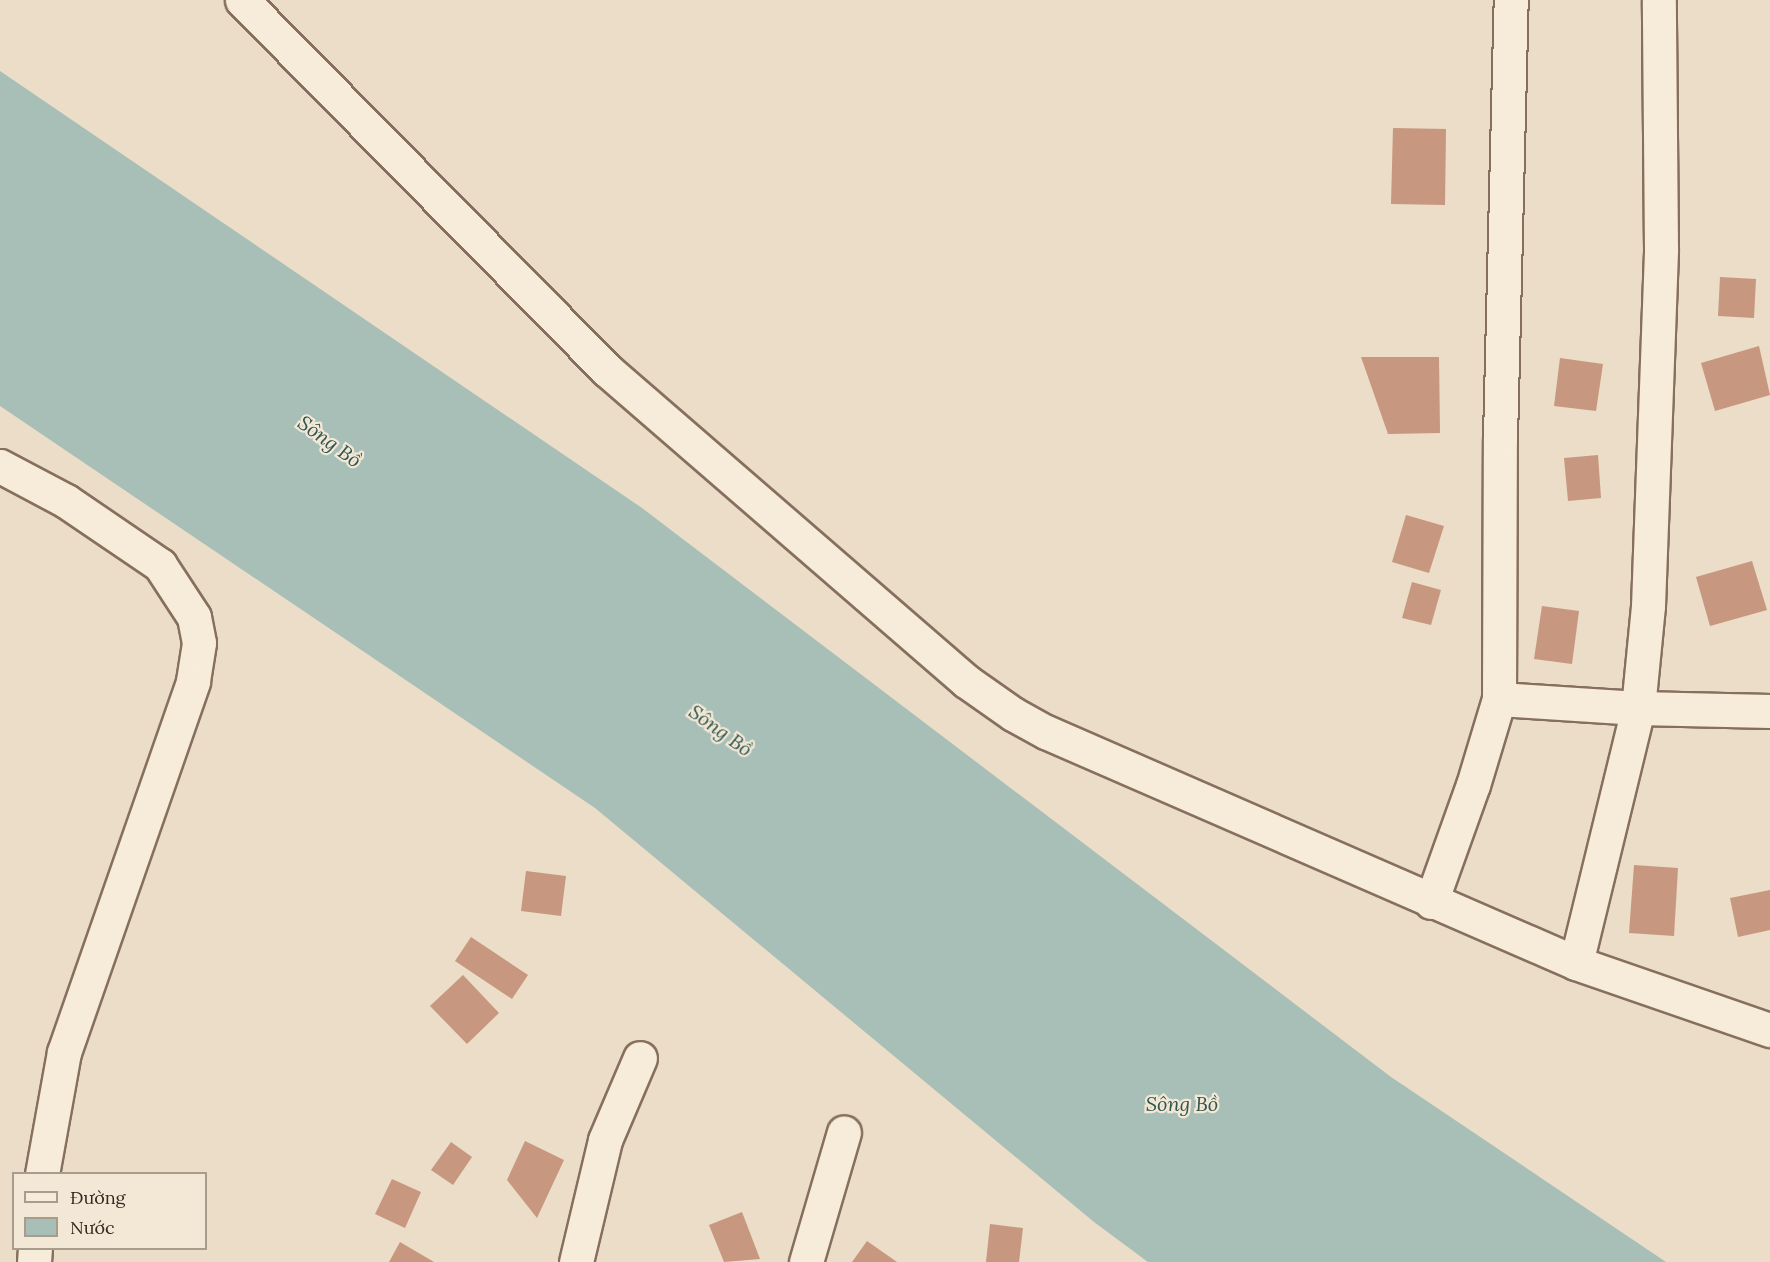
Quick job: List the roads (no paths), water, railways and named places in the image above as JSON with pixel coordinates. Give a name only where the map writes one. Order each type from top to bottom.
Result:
[{"type":"street","points":[[242,0],[607,370],[966,681],[1046,732],[1431,902],[1576,963],[1770,1030]]},
{"type":"street","points":[[1431,902],[1473,785],[1499,699],[1500,438],[1511,0]]},
{"type":"street","points":[[1576,963],[1638,708],[1648,606],[1659,355],[1659,0]]},
{"type":"street","points":[[0,466],[66,501],[160,565],[194,618],[199,643],[193,682],[64,1052],[52,1102],[42,1172]]},
{"type":"street","points":[[1499,699],[1638,708],[1770,711]]},
{"type":"street","points":[[576,1262],[605,1140],[640,1058]]},
{"type":"street","points":[[807,1262],[844,1132]]},
{"type":"water","name":"Sông Bồ","points":[[0,71],[642,508],[1391,1077],[1666,1262],[1148,1262],[1094,1222],[595,808],[0,406]]}]
